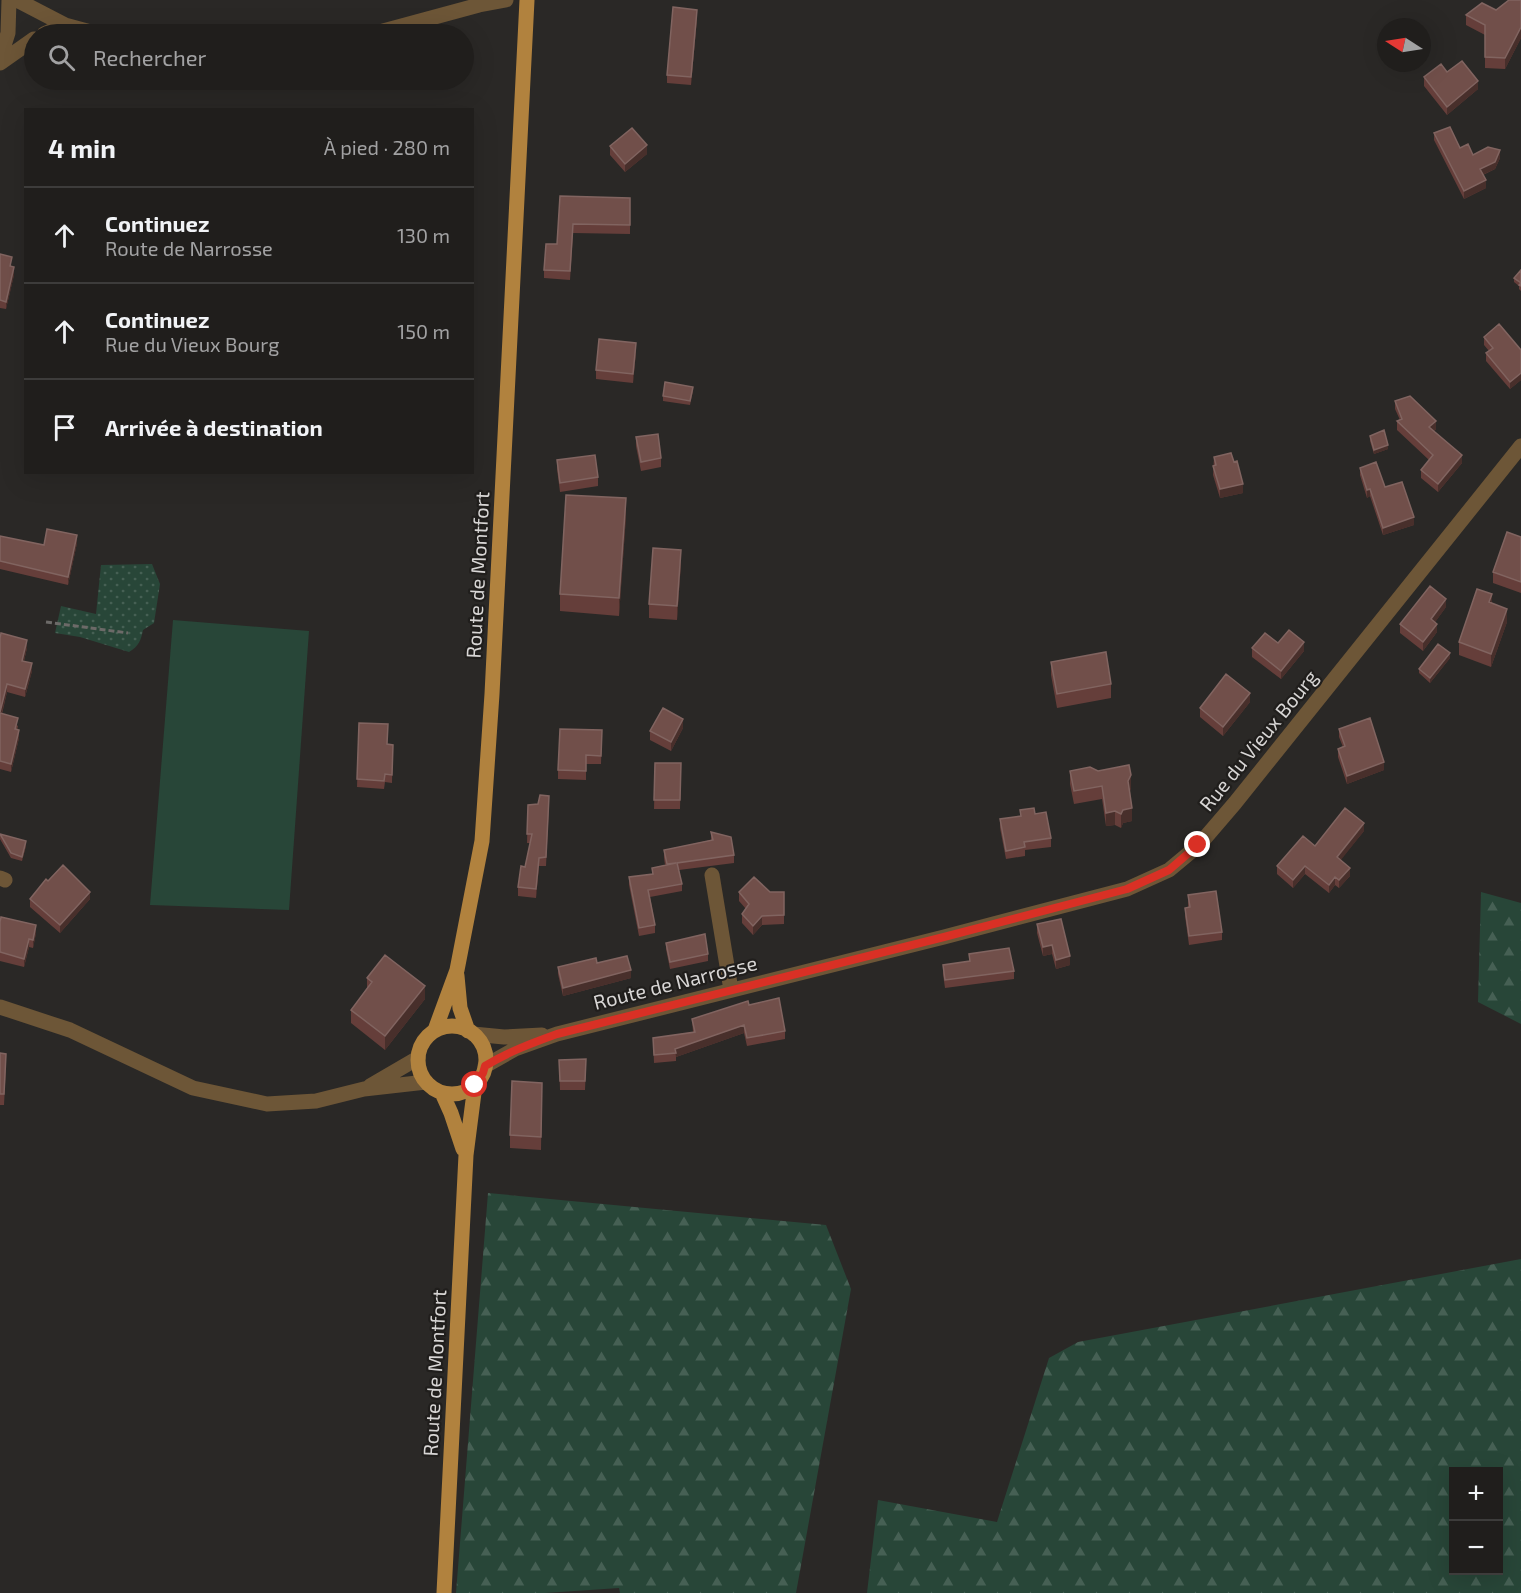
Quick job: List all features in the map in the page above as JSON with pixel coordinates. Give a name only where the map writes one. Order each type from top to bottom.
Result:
[{"type":"main road","name":"Route de Montfort","points":[[435,1030],[457,970],[482,841],[492,694],[527,0]]},
{"type":"main road","name":"Route de Montfort","points":[[457,970],[460,1008],[470,1032]]},
{"type":"main road","points":[[452,1026],[470,1032],[483,1048],[485,1066],[483,1073],[475,1085],[459,1093],[442,1093],[426,1082],[418,1067],[423,1042],[435,1030],[452,1026]]},
{"type":"main road","name":"Route de Montfort","points":[[444,1593],[466,1155],[475,1085]]},
{"type":"main road","name":"Route de Montfort","points":[[442,1093],[466,1155]]},
{"type":"street","points":[[0,58],[8,33],[9,0]]},
{"type":"street","points":[[17,0],[63,24]]},
{"type":"street","points":[[409,24],[506,0]]},
{"type":"street","points":[[0,63],[24,46]]},
{"type":"street","name":"Rue du Vieux Bourg","points":[[804,972],[1127,889],[1169,870],[1198,845],[1235,803],[1520,448]]},
{"type":"street","points":[[712,875],[731,990]]},
{"type":"street","name":"Route de Narrosse","points":[[485,1066],[515,1049],[557,1034],[804,972]]},
{"type":"street","points":[[0,1007],[70,1030],[193,1088],[267,1104],[316,1101],[364,1089],[426,1082]]},
{"type":"street","name":"Route de Narrosse","points":[[470,1032],[504,1036],[557,1034]]},
{"type":"street","points":[[364,1089],[418,1058]]},
{"type":"path","points":[[46,622],[128,633]]},
{"type":"green space","points":[[152,564],[160,584],[154,623],[143,630],[139,642],[132,650],[129,652],[80,637],[55,633],[61,606],[96,614],[101,565]]},
{"type":"green space","points":[[173,620],[309,631],[289,910],[150,905]]},
{"type":"green space","points":[[1481,892],[1521,903],[1521,1024],[1478,1002]]},
{"type":"green space","points":[[488,1193],[826,1225],[851,1289],[796,1593],[620,1593],[619,1588],[545,1593],[456,1593]]},
{"type":"green space","points":[[1521,1259],[1521,1593],[867,1593],[878,1500],[997,1522],[1049,1358],[1078,1342]]},
{"type":"building","points":[[1509,0],[1521,0],[1521,27],[1505,58],[1485,57],[1485,25],[1466,15],[1482,3],[1496,10]]},
{"type":"building","points":[[673,7],[697,10],[691,77],[667,75]]},
{"type":"building","points":[[1462,61],[1478,81],[1447,107],[1424,77],[1441,64],[1447,72]]},
{"type":"building","points":[[1450,127],[1460,148],[1468,144],[1473,155],[1488,147],[1500,150],[1495,162],[1480,169],[1486,180],[1464,191],[1434,133]]},
{"type":"building","points":[[632,128],[647,145],[625,164],[610,146]]},
{"type":"building","points":[[560,196],[630,198],[630,225],[573,224],[570,271],[544,270],[546,244],[557,244]]},
{"type":"building","points":[[0,254],[12,257],[10,266],[14,267],[6,302],[0,300]]},
{"type":"building","points":[[1521,270],[1521,283],[1514,278]]},
{"type":"building","points":[[1499,324],[1521,350],[1521,373],[1510,382],[1486,353],[1493,348],[1484,337]]},
{"type":"building","points":[[599,339],[636,343],[633,374],[596,370]]},
{"type":"building","points":[[665,382],[693,387],[690,401],[663,396]]},
{"type":"building","points":[[1410,396],[1436,421],[1429,427],[1462,455],[1438,484],[1421,470],[1433,455],[1397,421],[1402,419],[1395,401]]},
{"type":"building","points":[[1384,430],[1388,445],[1374,450],[1370,436]]},
{"type":"building","points":[[658,434],[661,458],[641,462],[636,437]]},
{"type":"building","points":[[1231,453],[1234,462],[1237,461],[1243,484],[1220,489],[1213,466],[1216,465],[1214,457]]},
{"type":"building","points":[[595,455],[598,477],[560,483],[557,460]]},
{"type":"building","points":[[1376,462],[1385,487],[1402,482],[1414,517],[1383,528],[1370,489],[1367,490],[1360,468]]},
{"type":"building","points":[[566,495],[626,498],[619,598],[560,594]]},
{"type":"building","points":[[47,529],[77,535],[68,577],[0,561],[0,536],[44,545]]},
{"type":"building","points":[[1507,532],[1521,537],[1521,582],[1493,572]]},
{"type":"building","points":[[653,548],[681,550],[677,606],[649,604]]},
{"type":"building","points":[[1430,586],[1446,599],[1431,619],[1437,624],[1423,642],[1400,624]]},
{"type":"building","points":[[1477,589],[1492,594],[1489,602],[1507,609],[1491,654],[1459,642]]},
{"type":"building","points":[[1289,630],[1304,642],[1281,671],[1252,648],[1265,633],[1278,643]]},
{"type":"building","points":[[1,633],[27,640],[22,661],[32,663],[25,689],[7,684],[0,712],[0,638]]},
{"type":"building","points":[[1438,644],[1450,653],[1430,678],[1419,669]]},
{"type":"building","points":[[1106,652],[1111,684],[1057,694],[1051,662]]},
{"type":"building","points":[[1226,674],[1250,693],[1223,727],[1200,708]]},
{"type":"building","points":[[663,708],[683,719],[671,742],[650,731]]},
{"type":"building","points":[[0,713],[18,718],[15,729],[19,730],[11,764],[0,761]]},
{"type":"building","points":[[1370,718],[1384,762],[1347,776],[1338,749],[1345,746],[1339,729]]},
{"type":"building","points":[[359,723],[388,724],[387,744],[393,745],[392,775],[385,774],[384,781],[357,779]]},
{"type":"building","points":[[560,729],[602,730],[601,756],[586,755],[586,771],[558,770]]},
{"type":"building","points":[[655,763],[681,763],[680,800],[654,800]]},
{"type":"building","points":[[1129,765],[1131,775],[1128,781],[1132,808],[1123,810],[1121,814],[1115,811],[1106,813],[1102,786],[1074,791],[1070,771],[1090,767],[1098,771]]},
{"type":"building","points":[[540,795],[549,796],[546,857],[539,858],[536,889],[518,887],[521,866],[525,867],[532,834],[527,834],[528,805],[538,804]]},
{"type":"building","points":[[1034,808],[1035,814],[1046,812],[1051,838],[1024,842],[1025,847],[1006,851],[1000,819],[1021,816],[1020,810]]},
{"type":"building","points":[[1345,808],[1364,823],[1337,857],[1350,868],[1339,880],[1335,877],[1329,885],[1305,866],[1293,880],[1277,866],[1303,836],[1315,846]]},
{"type":"building","points":[[711,832],[731,837],[734,855],[677,863],[682,884],[648,890],[655,925],[639,928],[629,877],[653,874],[652,868],[676,863],[667,864],[664,850],[713,840]]},
{"type":"building","points":[[0,834],[26,841],[22,857],[11,853]]},
{"type":"building","points":[[63,865],[90,892],[60,925],[30,899],[46,879],[48,881]]},
{"type":"building","points":[[754,877],[770,892],[784,892],[784,915],[762,916],[753,926],[742,914],[749,904],[739,892]]},
{"type":"building","points":[[1216,891],[1222,932],[1189,936],[1185,908],[1190,907],[1188,895]]},
{"type":"building","points":[[1,917],[36,925],[33,940],[29,939],[24,959],[0,952]]},
{"type":"building","points":[[1061,919],[1070,956],[1056,960],[1052,945],[1043,947],[1037,924]]},
{"type":"building","points":[[705,934],[708,954],[670,962],[666,943]]},
{"type":"building","points":[[1009,948],[1014,971],[945,980],[943,965],[970,961],[969,954]]},
{"type":"building","points":[[385,955],[425,986],[385,1036],[351,1010],[372,982],[367,978]]},
{"type":"building","points":[[627,956],[631,970],[563,988],[558,967],[596,958],[597,963]]},
{"type":"building","points":[[779,998],[785,1031],[747,1038],[744,1025],[675,1049],[676,1053],[654,1055],[653,1038],[695,1032],[692,1019],[748,1001],[749,1005]]},
{"type":"building","points":[[0,1053],[6,1054],[4,1094],[0,1094]]},
{"type":"building","points":[[586,1059],[585,1081],[560,1081],[559,1060]]},
{"type":"building","points":[[512,1081],[542,1083],[541,1137],[510,1135]]},
{"type":"route","points":[[475,1085],[485,1066],[499,1057],[557,1034],[1127,889],[1169,870],[1198,845]]}]
